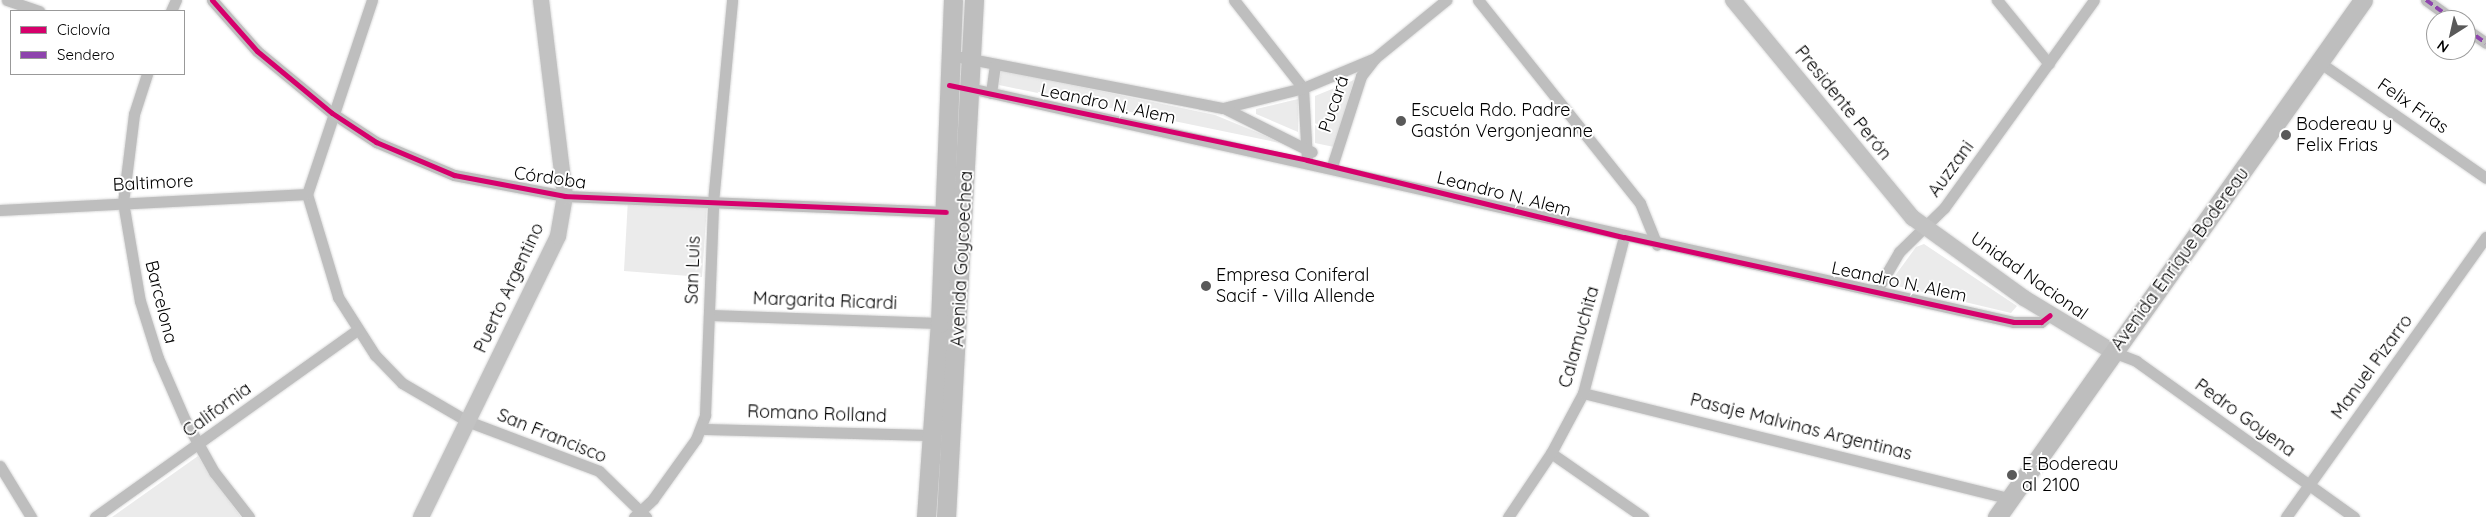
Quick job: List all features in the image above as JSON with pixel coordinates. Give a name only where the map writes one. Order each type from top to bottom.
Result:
[{"type":"main road","name":"Puerto Argentino","points":[[421,517],[552,251],[565,196],[542,0]]},
{"type":"main road","name":"Avenida Goycoechea","points":[[926,517],[946,212],[953,0]]},
{"type":"main road","name":"Avenida Goycoechea","points":[[946,517],[974,0]]},
{"type":"main road","name":"Presidente Perón","points":[[1733,0],[1898,202],[1924,227]]},
{"type":"main road","name":"Avenida Enrique Bodereau","points":[[1997,517],[2364,0]]},
{"type":"main road","name":"Unidad Nacional","points":[[1924,227],[2050,315],[2113,352]]},
{"type":"street","points":[[7,0],[36,10]]},
{"type":"street","name":"Córdoba","points":[[212,0],[257,51],[332,114],[376,142],[454,175],[565,196],[946,212]]},
{"type":"street","points":[[307,194],[332,114],[372,0]]},
{"type":"street","name":"San Luis","points":[[702,428],[713,202],[732,0]]},
{"type":"street","points":[[1234,0],[1303,88],[1307,155]]},
{"type":"street","name":"Pucará","points":[[1332,166],[1361,76],[1375,58],[1446,0]]},
{"type":"street","points":[[1478,0],[1640,203],[1657,244]]},
{"type":"street","points":[[1997,0],[2049,64]]},
{"type":"street","name":"Auzzani","points":[[1877,290],[1899,252],[1944,208],[2094,0]]},
{"type":"street","points":[[2426,0],[2440,10]]},
{"type":"street","name":"Leandro N. Alem","points":[[950,55],[1223,108],[1307,155],[1332,166],[1624,237],[1877,290],[2014,322],[2041,322],[2050,315]]},
{"type":"street","name":"Leandro N. Alem","points":[[1223,108],[1303,88],[1375,58]]},
{"type":"street","name":"Felix Frias","points":[[2319,62],[2486,178]]},
{"type":"street","points":[[991,93],[995,65]]},
{"type":"street","name":"Barcelona","points":[[147,75],[134,114],[123,202],[140,301],[158,358],[200,445],[249,517]]},
{"type":"street","name":"Leandro N. Alem","points":[[949,85],[1307,155]]},
{"type":"street","name":"Baltimore","points":[[0,210],[123,202],[307,194]]},
{"type":"street","name":"San Francisco","points":[[307,194],[338,296],[357,330],[402,382],[467,421],[599,471],[640,515]]},
{"type":"street","name":"Calamuchita","points":[[1508,517],[1552,453],[1584,393],[1624,237]]},
{"type":"street","name":"Manuel Pizarro","points":[[2286,517],[2486,237]]},
{"type":"street","name":"Margarita Ricardi","points":[[709,315],[940,323]]},
{"type":"street","name":"California","points":[[95,517],[200,445],[357,330]]},
{"type":"street","name":"Pedro Goyena","points":[[2113,352],[2136,361],[2354,517]]},
{"type":"street","name":"Pasaje Malvinas Argentinas","points":[[1584,393],[2010,499]]},
{"type":"street","points":[[640,515],[702,428]]},
{"type":"street","name":"Romano Rolland","points":[[702,428],[932,435]]},
{"type":"street","points":[[1552,453],[1642,517]]},
{"type":"street","points":[[0,466],[31,517]]},
{"type":"shaded area","points":[[1001,70],[1215,115],[1285,144],[999,85]]},
{"type":"shaded area","points":[[1354,80],[1334,147],[1315,143],[1315,96]]},
{"type":"shaded area","points":[[1298,99],[1298,132],[1256,114],[1256,109]]},
{"type":"shaded area","points":[[628,199],[707,206],[702,277],[624,271]]},
{"type":"shaded area","points":[[1924,244],[2017,306],[2011,313],[1889,284],[1916,247]]},
{"type":"shaded area","points":[[198,456],[241,517],[112,517]]},
{"type":"marked path","points":[[2426,0],[2440,10]]},
{"type":"marked path","points":[[2476,36],[2486,43]]},
{"type":"cycle path","points":[[212,0],[257,51],[332,113],[376,142],[454,175],[565,196],[946,212]]},
{"type":"cycle path","points":[[949,85],[1307,160],[1624,237],[2014,322],[2041,322],[2050,315]]},
{"type":"place","name":"Escuela Rdo. Padre Gastón Vergonjeanne","points":[[1401,121]]},
{"type":"place","name":"Bodereau y Felix Frias","points":[[2286,135]]},
{"type":"place","name":"Empresa Coniferal Sacif - Villa Allende","points":[[1206,286]]},
{"type":"place","name":"E Bodereau al 2100","points":[[2012,475]]}]
